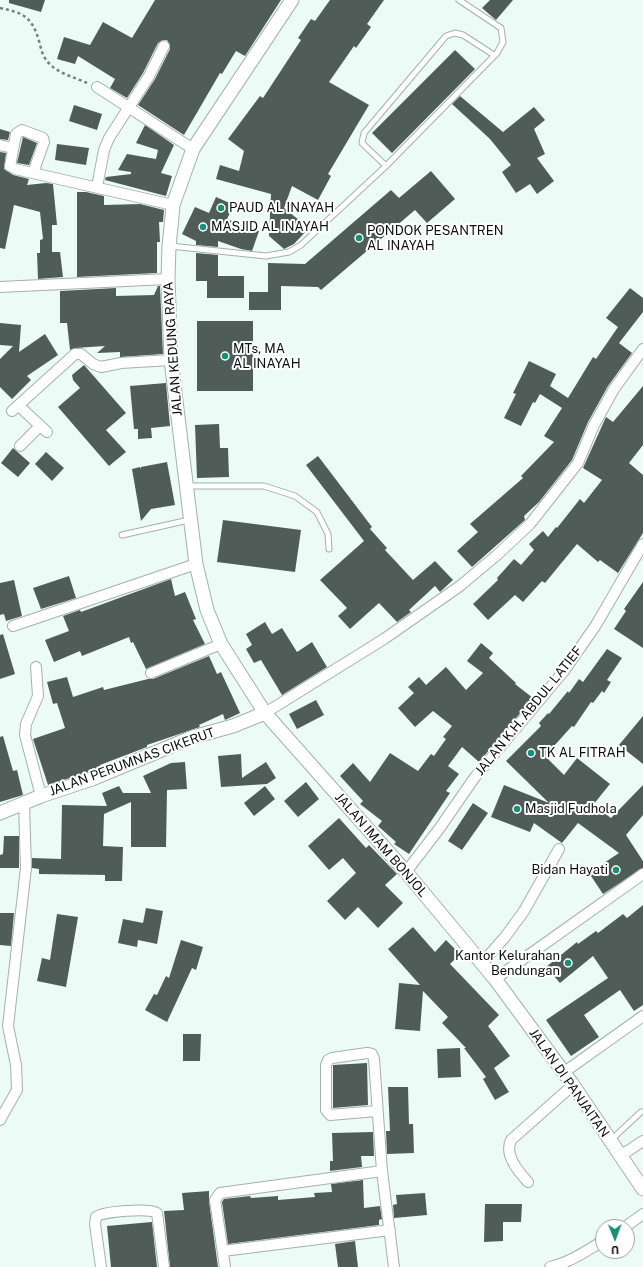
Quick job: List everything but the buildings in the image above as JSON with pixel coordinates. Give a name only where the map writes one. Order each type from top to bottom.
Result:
[{"type":"street","name":"JALAN KEDUNG RAYA","points":[[265,713],[221,644],[207,610],[196,564],[171,360],[168,279],[169,246],[174,205],[193,148],[292,0]]},
{"type":"street","points":[[97,187],[104,150],[118,122],[129,108],[149,76],[164,46]]},
{"type":"street","points":[[97,87],[193,148]]},
{"type":"street","points":[[33,173],[44,142],[43,138],[22,130],[16,134],[10,166],[11,168],[33,173],[97,187],[174,205]]},
{"type":"street","points":[[0,145],[13,148]]},
{"type":"street","points":[[0,287],[168,279]]},
{"type":"street","points":[[265,713],[384,639],[460,586],[497,555],[530,524],[578,463],[588,438],[614,389],[643,349]]},
{"type":"street","points":[[20,446],[43,429],[15,408],[75,354],[81,354],[93,364],[101,367],[120,363],[171,360]]},
{"type":"street","name":"JALAN K.H. ABDUL LATIEF","points":[[406,872],[439,829],[475,777],[564,671],[596,625],[643,544]]},
{"type":"street","points":[[13,626],[196,564]]},
{"type":"street","points":[[151,673],[221,644]]},
{"type":"street","points":[[36,667],[38,696],[26,724],[25,735],[41,796]]},
{"type":"street","name":"JALAN PERUMNAS CIKERUT","points":[[0,813],[41,796],[92,779],[193,737],[233,726],[265,713]]},
{"type":"street","name":"JALAN IMAM BONJOL","points":[[265,713],[406,872],[495,979]]},
{"type":"street","points":[[0,1120],[18,1090],[16,1065],[8,1026],[26,868],[24,803]]},
{"type":"street","points":[[482,963],[505,937],[524,911],[559,849]]},
{"type":"street","points":[[495,979],[643,874]]},
{"type":"street","name":"JALAN DI PANJAITAN","points":[[495,979],[573,1085],[643,1189]]},
{"type":"street","points":[[563,1073],[643,1016]]},
{"type":"street","points":[[377,1111],[330,1115],[326,1110],[326,1065],[328,1060],[332,1058],[367,1053],[372,1054],[374,1059],[382,1171],[394,1267]]},
{"type":"street","points":[[528,1182],[513,1162],[508,1150],[511,1140],[573,1085]]},
{"type":"street","points":[[620,1156],[643,1141]]},
{"type":"street","points":[[225,1267],[215,1200],[220,1193],[382,1171]]},
{"type":"street","points":[[101,1267],[95,1224],[96,1217],[103,1214],[146,1210],[157,1213],[164,1267]]},
{"type":"street","points":[[223,1252],[390,1230]]},
{"type":"street","points":[[550,1267],[559,1265],[595,1246]]},
{"type":"lane","points":[[169,246],[266,256],[289,252],[301,245],[386,166],[494,55],[503,42],[501,28],[459,0]]},
{"type":"lane","points":[[386,166],[362,143],[364,133],[446,36],[455,33],[463,35],[494,55]]},
{"type":"lane","points":[[186,486],[264,486],[295,496],[317,512],[328,534],[329,549]]},
{"type":"lane","points":[[122,535],[163,524],[190,520]]},
{"type":"lane","points":[[610,1141],[641,1112]]},
{"type":"path","points":[[0,8],[29,18],[34,25],[43,55],[52,67],[97,87]]},
{"type":"place","name":"PAUD AL INAYAH","points":[[221,208]]},
{"type":"place","name":"MASJID AL INAYAH","points":[[203,227]]},
{"type":"place","name":"PONDOK PESANTREN AL INAYAH","points":[[359,238]]},
{"type":"place","name":"MTs, MA AL INAYAH","points":[[225,356]]},
{"type":"place","name":"TK AL FITRAH","points":[[531,753]]},
{"type":"place","name":"Masjid Fudhola","points":[[517,809]]},
{"type":"place","name":"Bidan Hayati","points":[[616,870]]},
{"type":"place","name":"Kantor Kelurahan Bendungan","points":[[568,963]]}]
